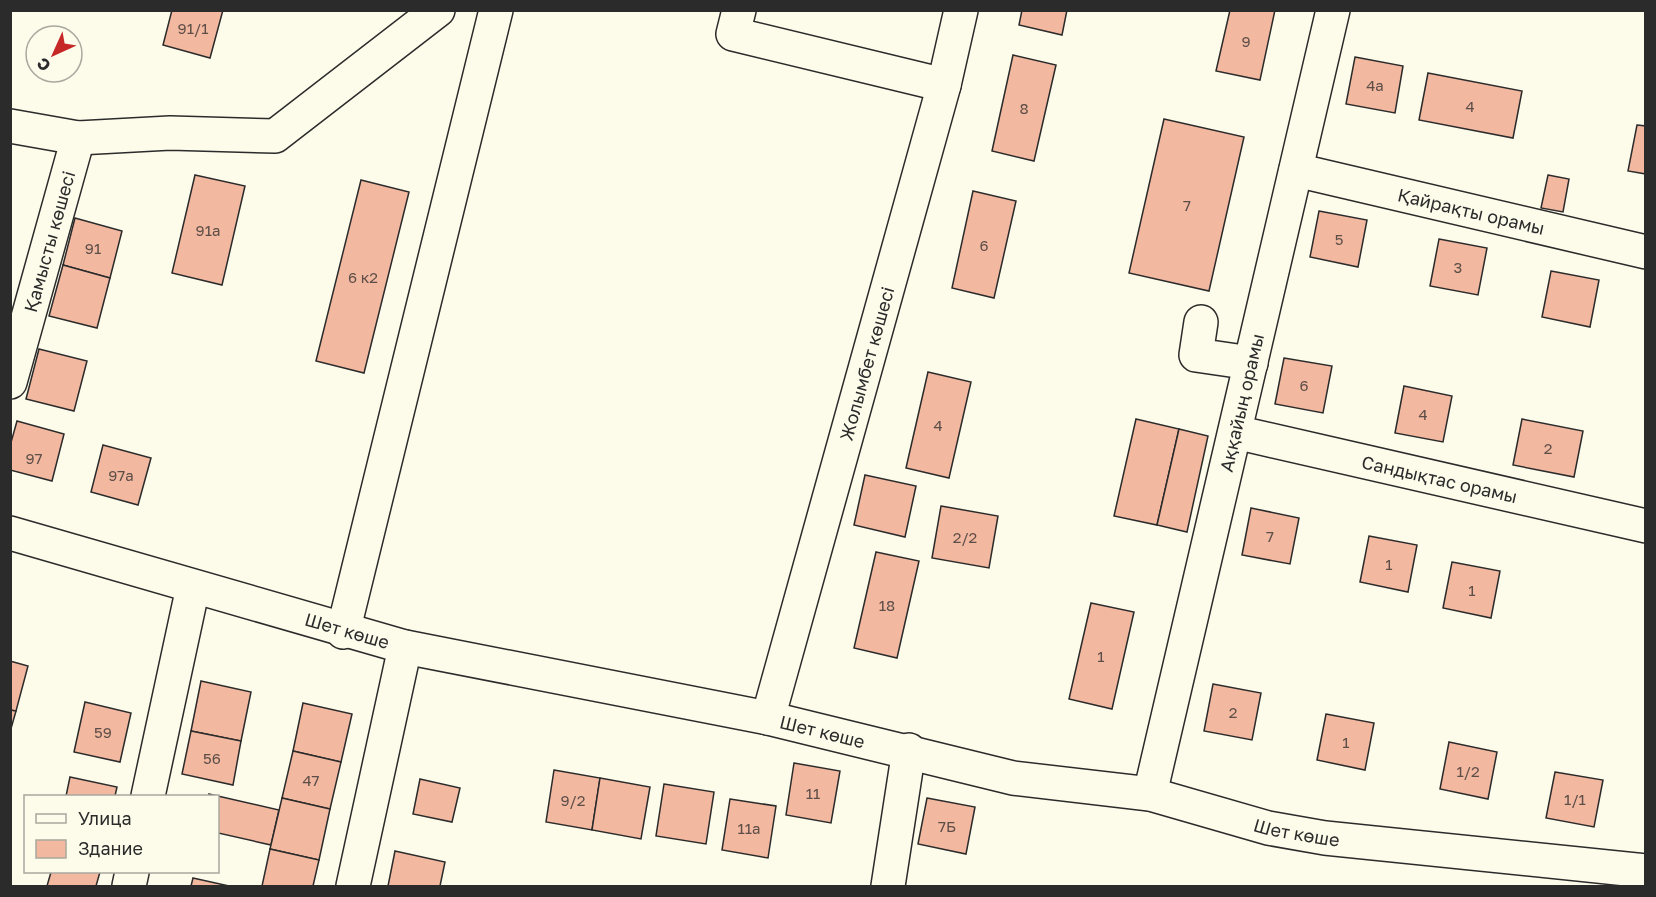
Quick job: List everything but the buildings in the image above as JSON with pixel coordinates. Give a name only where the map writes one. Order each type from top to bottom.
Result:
[{"type":"street","points":[[10,126],[78,138],[170,134],[274,136],[438,10]]},
{"type":"street","points":[[343,632],[496,10]]},
{"type":"street","points":[[738,10],[734,34],[944,85]]},
{"type":"street","name":"Жолымбет көшесі","points":[[768,718],[944,85],[961,10]]},
{"type":"street","name":"Аққайың орамы","points":[[1150,794],[1333,10]]},
{"type":"street","name":"Қамысты көшесі","points":[[10,382],[78,138]]},
{"type":"street","name":"Қайрақты орамы","points":[[1296,170],[1646,252]]},
{"type":"street","points":[[1201,322],[1196,355],[1251,363]]},
{"type":"street","name":"Сандықтас орамы","points":[[1235,432],[1646,526]]},
{"type":"street","name":"Шет көше","points":[[10,533],[343,632],[405,647],[768,718],[909,750],[1013,778],[1150,794],[1268,828],[1325,838],[1646,871]]},
{"type":"street","points":[[148,795],[193,587]]},
{"type":"street","points":[[353,886],[405,647]]},
{"type":"street","points":[[888,886],[909,750]]}]
